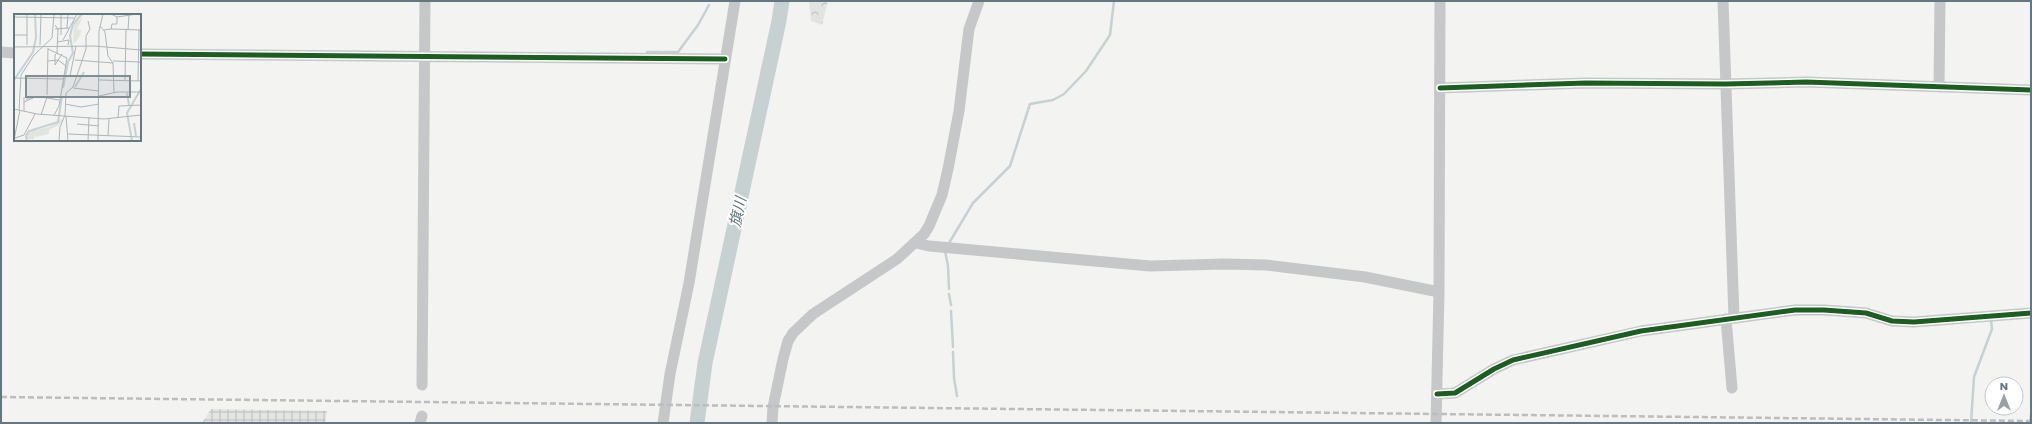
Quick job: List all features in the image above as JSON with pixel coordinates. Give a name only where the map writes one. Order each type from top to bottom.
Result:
[{"type":"street","points":[[422,385],[425,1]]},
{"type":"street","points":[[663,423],[670,374],[689,283],[735,1]]},
{"type":"street","points":[[772,423],[773,406],[783,359],[788,342],[793,333],[813,314],[897,259],[916,243],[929,226],[945,182],[959,111],[969,29],[979,1]]},
{"type":"street","points":[[1436,423],[1439,292],[1440,1]]},
{"type":"street","points":[[1723,1],[1732,388]]},
{"type":"street","points":[[1939,87],[1940,1]]},
{"type":"street","points":[[1,52],[14,53]]},
{"type":"street","points":[[141,54],[425,55],[725,59]]},
{"type":"street","points":[[1440,88],[1586,83],[1725,84],[1806,82],[2031,90]]},
{"type":"street","points":[[916,243],[929,246],[1150,266],[1224,264],[1293,268],[1365,277],[1439,292]]},
{"type":"street","points":[[1436,394],[1455,393],[1488,372],[1513,360],[1641,331],[1730,318],[1795,310],[1824,310],[1866,313],[1892,321],[1914,322],[2031,312]]},
{"type":"shaded area","points":[[211,409],[327,411],[325,423],[202,423]]},
{"type":"green space","points":[[809,1],[828,1],[822,25],[811,21]]},
{"type":"waterway","name":"旗川","points":[[697,423],[705,363],[779,21],[782,1]]},
{"type":"waterway","points":[[949,243],[973,203],[1010,166],[1030,104],[1053,100],[1064,94],[1086,71],[1110,35],[1114,1]]},
{"type":"waterway","points":[[647,52],[678,52],[698,25],[709,5]]},
{"type":"waterway","points":[[945,251],[948,266],[949,289]]},
{"type":"waterway","points":[[949,294],[951,305]]},
{"type":"waterway","points":[[951,311],[953,347]]},
{"type":"waterway","points":[[1971,423],[1974,377],[1992,329],[1991,320]]},
{"type":"waterway","points":[[953,352],[954,378],[957,396]]},
{"type":"waterway","points":[[2030,423],[2031,414]]},
{"type":"railway","points":[[1,397],[2031,421]]},
{"type":"cycle path","points":[[141,54],[725,59]]},
{"type":"cycle path","points":[[1440,88],[1586,83],[1725,84],[1806,82],[2031,90]]},
{"type":"cycle path","points":[[1437,394],[1455,393],[1494,369],[1513,360],[1641,331],[1795,310],[1824,310],[1866,313],[1892,321],[1914,322],[2031,313]]}]
